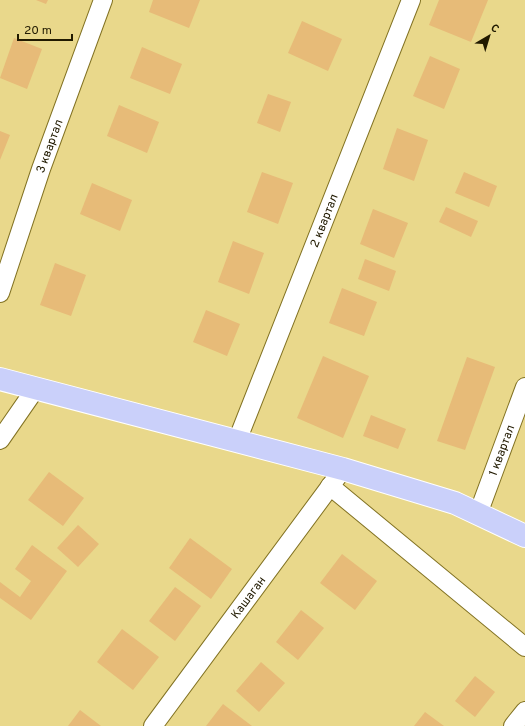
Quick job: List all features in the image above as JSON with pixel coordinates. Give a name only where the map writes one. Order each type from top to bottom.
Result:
[{"type":"main road","points":[[0,379],[343,469],[455,503],[525,536]]},
{"type":"street","name":"3 квартал","points":[[0,293],[41,169],[103,0]]},
{"type":"street","name":"2 квартал","points":[[237,441],[411,0]]},
{"type":"street","name":"1 квартал","points":[[478,514],[525,387]]},
{"type":"street","points":[[0,440],[36,388]]},
{"type":"street","name":"Кашаган","points":[[153,726],[343,469]]},
{"type":"street","points":[[330,486],[525,647]]},
{"type":"street","points":[[513,726],[525,711]]},
{"type":"building","points":[[36,0],[48,0],[46,4]]},
{"type":"building","points":[[153,0],[200,0],[189,28],[149,12]]},
{"type":"building","points":[[439,0],[488,0],[471,42],[429,25]]},
{"type":"building","points":[[302,21],[342,39],[328,71],[288,53]]},
{"type":"building","points":[[14,38],[42,49],[27,89],[0,78]]},
{"type":"building","points":[[142,47],[182,64],[170,94],[130,78]]},
{"type":"building","points":[[430,56],[460,69],[444,109],[413,96]]},
{"type":"building","points":[[268,94],[291,102],[280,132],[257,123]]},
{"type":"building","points":[[119,105],[159,122],[147,153],[107,136]]},
{"type":"building","points":[[397,128],[428,140],[414,181],[383,169]]},
{"type":"building","points":[[0,131],[10,135],[0,160]]},
{"type":"building","points":[[262,172],[293,183],[278,224],[247,212]]},
{"type":"building","points":[[464,172],[497,186],[489,207],[455,193]]},
{"type":"building","points":[[92,183],[132,200],[120,231],[80,214]]},
{"type":"building","points":[[446,207],[478,221],[471,237],[439,222]]},
{"type":"building","points":[[373,209],[408,223],[394,258],[360,244]]},
{"type":"building","points":[[233,241],[264,253],[249,294],[218,282]]},
{"type":"building","points":[[365,259],[396,271],[389,291],[358,279]]},
{"type":"building","points":[[55,263],[86,275],[71,316],[40,305]]},
{"type":"building","points":[[342,288],[377,302],[364,336],[329,323]]},
{"type":"building","points":[[206,310],[240,324],[227,356],[193,342]]},
{"type":"building","points":[[323,356],[369,376],[343,438],[297,418]]},
{"type":"building","points":[[467,357],[495,367],[465,450],[437,441]]},
{"type":"building","points":[[371,415],[406,429],[398,449],[363,436]]},
{"type":"building","points":[[49,472],[84,498],[63,526],[28,500]]},
{"type":"building","points":[[78,525],[99,544],[78,567],[57,548]]},
{"type":"building","points":[[190,538],[232,569],[211,599],[169,568]]},
{"type":"building","points":[[32,545],[67,571],[31,620],[0,598],[0,582],[20,597],[31,581],[15,569]]},
{"type":"building","points":[[342,554],[377,581],[355,610],[320,583]]},
{"type":"building","points":[[175,587],[201,606],[175,641],[149,621]]},
{"type":"building","points":[[301,610],[324,628],[298,660],[276,642]]},
{"type":"building","points":[[122,629],[159,657],[133,690],[97,662]]},
{"type":"building","points":[[261,662],[285,683],[259,712],[236,691]]},
{"type":"building","points":[[475,676],[495,692],[475,717],[455,701]]},
{"type":"building","points":[[223,704],[252,726],[206,726]]},
{"type":"building","points":[[80,710],[101,726],[68,726]]},
{"type":"building","points":[[425,712],[444,726],[414,726]]}]
